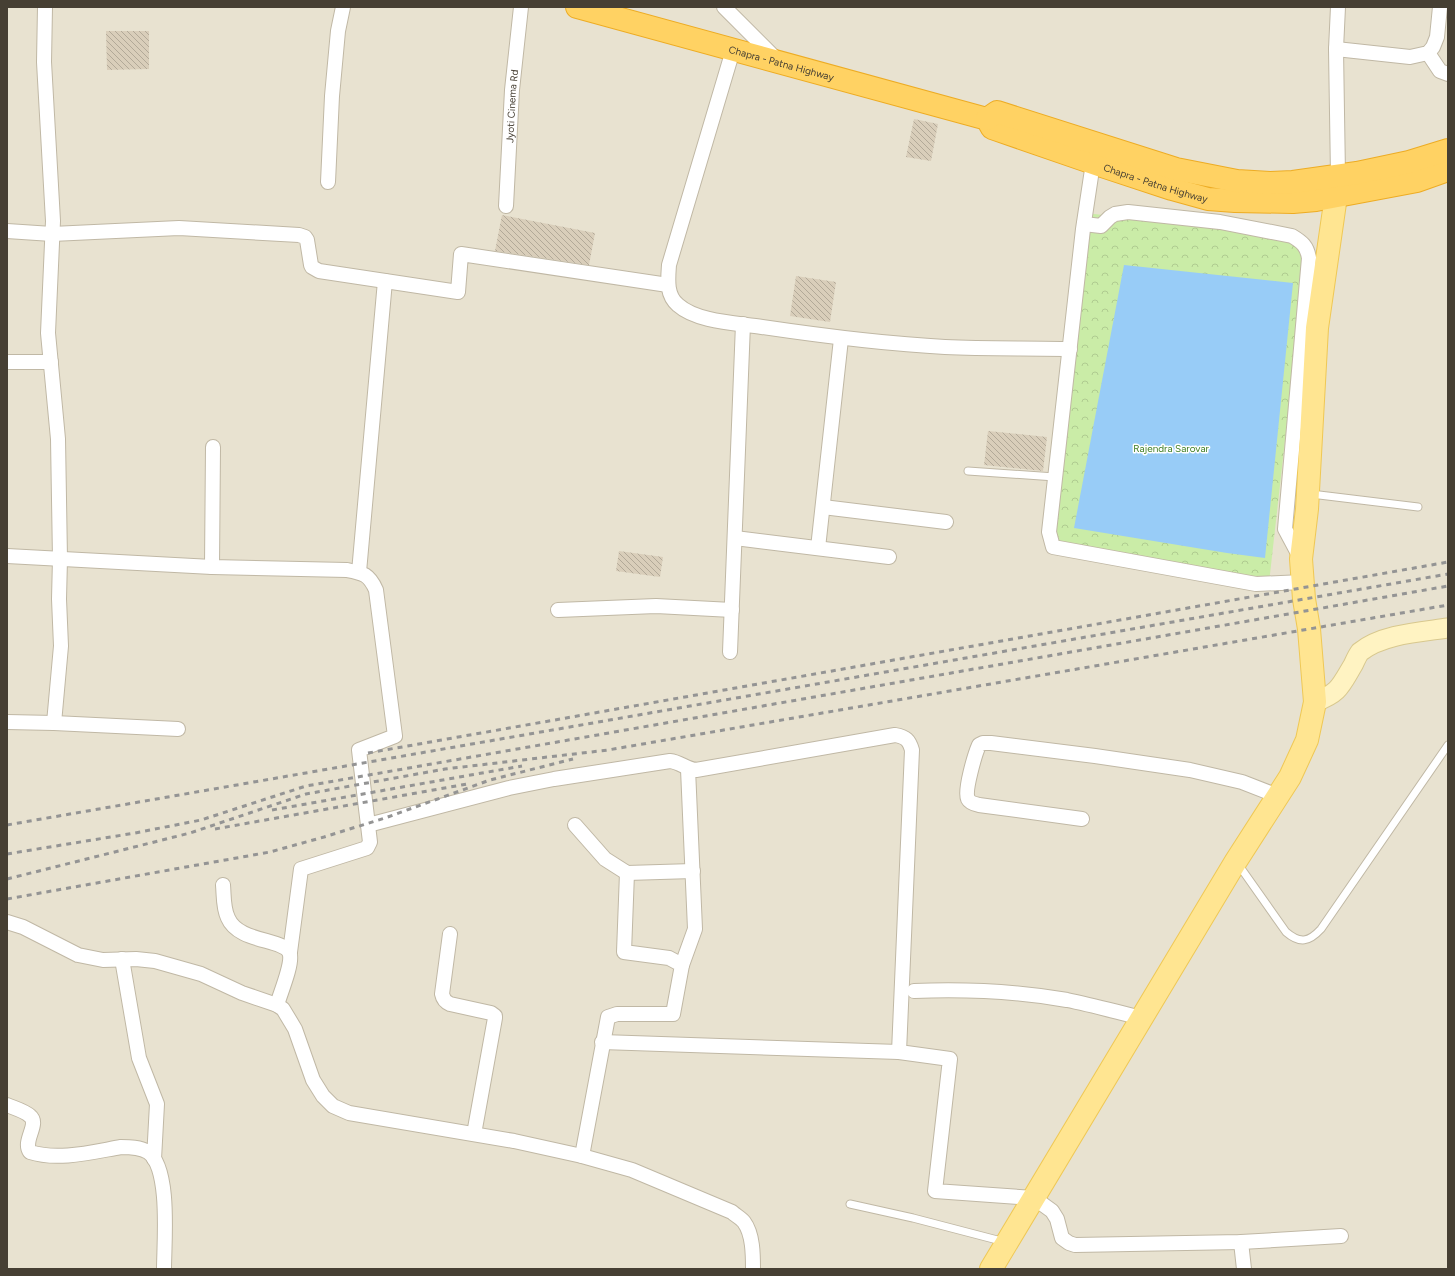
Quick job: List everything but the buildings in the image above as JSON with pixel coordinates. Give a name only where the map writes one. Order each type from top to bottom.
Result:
[{"type":"highway","name":"Chapra - Patna Highway","points":[[577,7],[987,118],[997,112],[1176,169],[1237,181],[1270,183],[1293,182],[1337,186],[1417,181],[1448,170]]},
{"type":"highway","name":"Chapra - Patna Highway","points":[[987,118],[992,128],[1172,189],[1208,199],[1293,202],[1316,200],[1357,174],[1409,162],[1448,150]]},
{"type":"main road","points":[[991,1269],[1236,862],[1290,777],[1307,740],[1314,702],[1309,629],[1301,559],[1308,494],[1317,328],[1337,186]]},
{"type":"street","points":[[45,7],[44,62],[53,221],[48,333],[58,439],[60,559],[59,599],[61,646],[54,723]]},
{"type":"street","points":[[328,182],[332,96],[338,31],[343,7]]},
{"type":"street","name":"Jyoti Cinema Rd","points":[[506,206],[512,90],[520,7]]},
{"type":"street","points":[[724,7],[779,62]]},
{"type":"street","points":[[1337,186],[1336,49],[1338,7]]},
{"type":"street","points":[[1336,49],[1410,57],[1428,53],[1434,47],[1437,37],[1440,7]]},
{"type":"street","points":[[733,50],[669,265],[668,285],[670,294],[677,305],[692,314],[718,321],[841,339],[946,347],[1070,349]]},
{"type":"street","points":[[1428,53],[1440,71],[1448,74]]},
{"type":"street","points":[[1093,163],[1084,224],[1049,532],[1053,547],[1256,584],[1303,582]]},
{"type":"street","points":[[1084,224],[1100,226],[1115,214],[1128,212],[1220,222],[1292,236],[1306,246],[1309,258],[1285,529],[1301,559]]},
{"type":"street","points":[[7,231],[52,234],[179,228],[299,235],[305,237],[307,240],[311,264],[314,269],[319,271],[458,292],[461,254],[668,285]]},
{"type":"street","points":[[359,572],[385,281]]},
{"type":"street","points":[[730,652],[743,324]]},
{"type":"street","points":[[818,548],[841,339]]},
{"type":"street","points":[[7,362],[51,362]]},
{"type":"street","points":[[212,567],[213,447]]},
{"type":"street","points":[[823,507],[946,522]]},
{"type":"street","points":[[735,538],[889,557]]},
{"type":"street","points":[[7,556],[212,567],[347,570],[359,572],[367,576],[372,582],[376,590],[395,736],[359,750],[370,842],[367,848],[301,869],[290,960],[276,1005]]},
{"type":"street","points":[[558,610],[656,606],[732,610]]},
{"type":"street","points":[[1314,702],[1330,696],[1341,686],[1359,653],[1374,643],[1400,636],[1448,628]]},
{"type":"street","points":[[7,722],[178,729]]},
{"type":"street","points":[[368,825],[509,788],[554,779],[670,761],[678,762],[688,769],[696,770],[895,735],[903,736],[910,741],[912,750],[899,1052]]},
{"type":"street","points":[[1082,819],[979,805],[970,802],[968,799],[967,789],[979,745],[983,743],[991,743],[1190,770],[1242,782],[1278,796]]},
{"type":"street","points":[[582,1156],[607,1020],[610,1016],[617,1014],[673,1014],[682,964],[695,929],[688,769]]},
{"type":"street","points":[[575,825],[606,859],[627,873],[693,871]]},
{"type":"street","points":[[627,873],[624,952],[668,958],[682,964]]},
{"type":"street","points":[[223,885],[225,909],[228,919],[238,932],[285,947],[290,952]]},
{"type":"street","points":[[7,922],[23,927],[78,955],[103,960],[136,959],[155,961],[201,974],[242,993],[276,1005],[283,1009],[295,1029],[313,1080],[323,1096],[333,1106],[349,1113],[514,1141],[582,1156],[632,1170],[732,1212],[744,1222],[749,1232],[753,1269]]},
{"type":"street","points":[[450,934],[442,994],[444,1001],[450,1004],[491,1013],[495,1016],[474,1134]]},
{"type":"street","points":[[122,959],[139,1058],[157,1104],[154,1159]]},
{"type":"street","points":[[914,991],[981,990],[1020,994],[1068,1000],[1142,1018]]},
{"type":"street","points":[[602,1042],[899,1052],[950,1059],[934,1191],[1034,1198],[1052,1211],[1057,1219],[1062,1238],[1069,1243],[1241,1242],[1341,1236]]},
{"type":"street","points":[[7,1105],[29,1114],[33,1119],[27,1147],[30,1152],[50,1155],[68,1155],[129,1147],[147,1152],[154,1159],[159,1167],[165,1206],[164,1269]]},
{"type":"street","points":[[1241,1242],[1244,1269]]},
{"type":"lane","points":[[968,471],[1055,477]]},
{"type":"lane","points":[[1308,494],[1418,507]]},
{"type":"lane","points":[[1236,862],[1286,932],[1298,940],[1303,941],[1310,939],[1321,929],[1448,746]]},
{"type":"lane","points":[[850,1204],[1007,1242]]},
{"type":"shaded area","points":[[7,7],[1448,7],[1448,1269],[7,1269]]},
{"type":"green space","name":"Rajendra Sarovar","points":[[1086,213],[1287,237],[1306,254],[1269,583],[1047,546]]},
{"type":"water","name":"Rajendra Sarovar","points":[[1124,265],[1293,283],[1265,558],[1074,528]]},
{"type":"railway","points":[[368,753],[1448,562]]},
{"type":"railway","points":[[7,825],[1448,574]]},
{"type":"railway","points":[[7,854],[135,833],[201,820],[306,786],[1448,586]]},
{"type":"railway","points":[[7,879],[190,833],[306,794],[445,769],[608,750],[1448,605]]},
{"type":"railway","points":[[7,899],[270,852],[385,818],[490,780],[573,759]]},
{"type":"railway","points":[[272,810],[522,766]]},
{"type":"railway","points":[[215,829],[467,784]]}]
